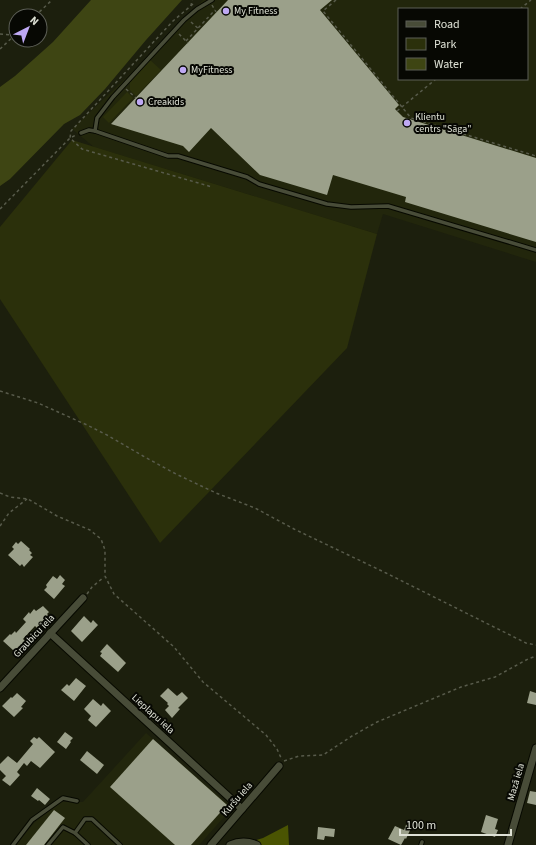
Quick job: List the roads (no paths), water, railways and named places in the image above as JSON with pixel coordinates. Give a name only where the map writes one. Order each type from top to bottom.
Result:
[{"type":"street","name":"Graubicu iela","points":[[0,688],[83,598]]},
{"type":"street","name":"Lieplapu iela","points":[[50,633],[242,808]]},
{"type":"street","name":"Mazā iela","points":[[508,845],[536,748]]},
{"type":"street","name":"Kuršu iela","points":[[211,845],[279,766]]},
{"type":"street","points":[[230,845],[250,841],[257,845]]},
{"type":"lane","points":[[95,131],[97,118],[107,104],[174,30],[197,9],[212,1]]},
{"type":"lane","points":[[81,133],[90,130],[95,131],[168,156],[178,156],[247,177],[259,184],[327,204],[351,207],[388,206],[536,250]]},
{"type":"lane","points":[[13,845],[32,820],[63,798],[77,801]]},
{"type":"lane","points":[[74,833],[85,819],[92,819],[120,845]]},
{"type":"lane","points":[[48,845],[63,827],[74,833],[88,845]]},
{"type":"water","points":[[91,0],[182,0],[105,89],[80,115],[64,124],[10,179],[0,186],[0,87],[48,48]]},
{"type":"place","name":"My Fitness","points":[[226,11]]},
{"type":"place","name":"MyFitness","points":[[183,70]]},
{"type":"place","name":"Creakids","points":[[140,102]]},
{"type":"place","name":"Klientu centrs \"Sāga\"","points":[[407,123]]}]
